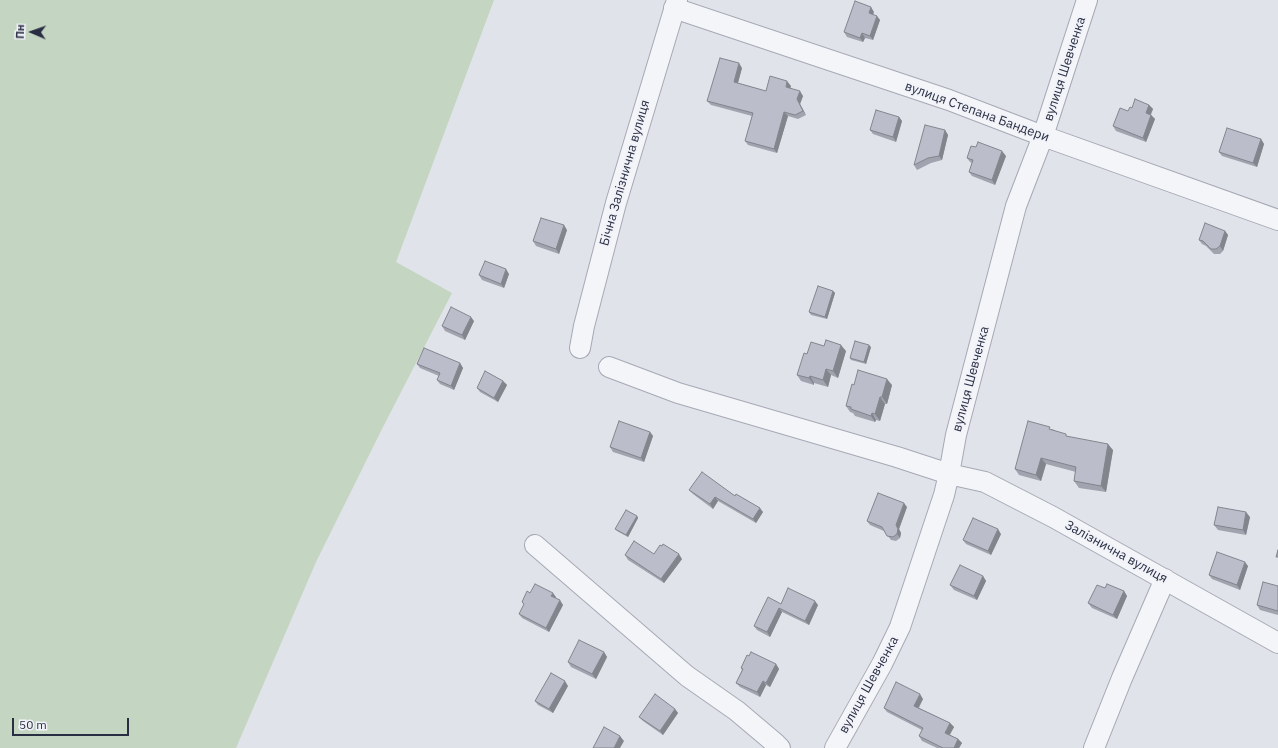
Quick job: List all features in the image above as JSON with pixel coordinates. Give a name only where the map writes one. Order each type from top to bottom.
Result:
[{"type":"street","name":"вулиця Шевченка","points":[[835,748],[882,664],[900,627],[944,495],[956,434],[1016,206],[1043,136],[1087,0]]},
{"type":"street","name":"вулиця Степана Бандери","points":[[676,4],[949,100],[1043,136],[1278,220]]},
{"type":"street","name":"Бічна Залізнична вулиця","points":[[580,348],[584,326],[616,203],[676,4]]},
{"type":"street","name":"Залізнична вулиця","points":[[609,366],[678,393],[898,457],[949,474],[985,482],[1053,517],[1278,642]]},
{"type":"street","points":[[535,545],[687,676],[737,711],[780,748]]},
{"type":"street","points":[[1094,748],[1122,678],[1165,579]]},
{"type":"green space","points":[[0,0],[494,0],[396,262],[452,293],[316,562],[236,748],[0,748]]},
{"type":"building","points":[[855,1],[871,7],[869,13],[877,16],[870,36],[862,33],[860,38],[844,32]]},
{"type":"building","points":[[720,58],[739,63],[734,82],[766,91],[770,76],[787,81],[786,87],[800,91],[797,99],[803,111],[795,115],[784,112],[774,149],[745,141],[753,113],[707,101]]},
{"type":"building","points":[[1135,99],[1149,105],[1146,113],[1151,115],[1143,138],[1113,126],[1120,108],[1128,111],[1130,107],[1132,108]]},
{"type":"building","points":[[876,110],[899,117],[893,137],[870,130]]},
{"type":"building","points":[[925,125],[945,130],[939,156],[928,158],[914,165]]},
{"type":"building","points":[[1227,128],[1261,139],[1253,163],[1219,152]]},
{"type":"building","points":[[978,142],[1002,151],[992,180],[969,172],[973,160],[967,158],[971,146],[976,147]]},
{"type":"building","points":[[541,218],[564,225],[556,249],[533,241]]},
{"type":"building","points":[[1205,223],[1225,231],[1220,246],[1216,249],[1211,249],[1203,241],[1199,240]]},
{"type":"building","points":[[485,261],[506,269],[501,284],[479,275]]},
{"type":"building","points":[[818,286],[833,291],[825,317],[809,312]]},
{"type":"building","points":[[451,307],[471,317],[462,335],[442,326]]},
{"type":"building","points":[[826,340],[841,345],[833,371],[826,369],[823,380],[810,376],[809,378],[797,375],[804,353],[807,354],[811,342],[824,346]]},
{"type":"building","points":[[855,341],[869,345],[864,362],[850,358]]},
{"type":"building","points":[[424,348],[460,363],[451,386],[437,380],[440,373],[417,364]]},
{"type":"building","points":[[858,370],[887,379],[875,414],[872,413],[871,416],[846,406],[852,384],[854,385]]},
{"type":"building","points":[[485,371],[503,381],[494,398],[477,388]]},
{"type":"building","points":[[619,421],[650,432],[641,458],[610,447]]},
{"type":"building","points":[[1028,421],[1050,427],[1049,429],[1066,434],[1066,436],[1108,444],[1101,486],[1074,481],[1076,467],[1041,458],[1036,475],[1015,469]]},
{"type":"building","points":[[702,472],[735,496],[736,494],[760,508],[753,519],[715,497],[710,504],[689,490]]},
{"type":"building","points":[[878,493],[904,503],[896,525],[898,529],[897,534],[893,537],[887,536],[882,527],[867,521]]},
{"type":"building","points":[[1218,507],[1246,512],[1243,530],[1214,525]]},
{"type":"building","points":[[626,510],[637,516],[626,535],[615,529]]},
{"type":"building","points":[[973,518],[998,529],[988,551],[963,540]]},
{"type":"building","points":[[634,541],[654,554],[660,545],[662,546],[663,544],[679,554],[661,579],[625,555]]},
{"type":"building","points":[[1217,552],[1245,562],[1237,585],[1209,575]]},
{"type":"building","points":[[960,565],[983,576],[974,596],[950,585]]},
{"type":"building","points":[[1263,582],[1278,586],[1278,611],[1257,605]]},
{"type":"building","points":[[535,584],[553,593],[551,596],[560,600],[546,628],[519,614],[524,604],[522,602],[527,591],[530,593]]},
{"type":"building","points":[[1107,584],[1124,591],[1113,615],[1088,603],[1097,585],[1105,588]]},
{"type":"building","points":[[788,588],[815,601],[805,621],[779,608],[767,632],[754,626],[768,597],[781,604]]},
{"type":"building","points":[[579,640],[604,652],[592,674],[568,662]]},
{"type":"building","points":[[751,652],[776,664],[766,683],[763,681],[757,692],[736,683],[743,669],[741,668],[747,655],[749,656]]},
{"type":"building","points":[[551,673],[565,681],[549,709],[535,701]]},
{"type":"building","points":[[896,682],[920,694],[914,706],[950,723],[945,733],[958,739],[954,748],[943,748],[919,736],[923,728],[884,708]]},
{"type":"building","points":[[655,694],[675,709],[660,731],[639,717]]},
{"type":"building","points":[[604,727],[620,736],[614,748],[593,748]]}]
